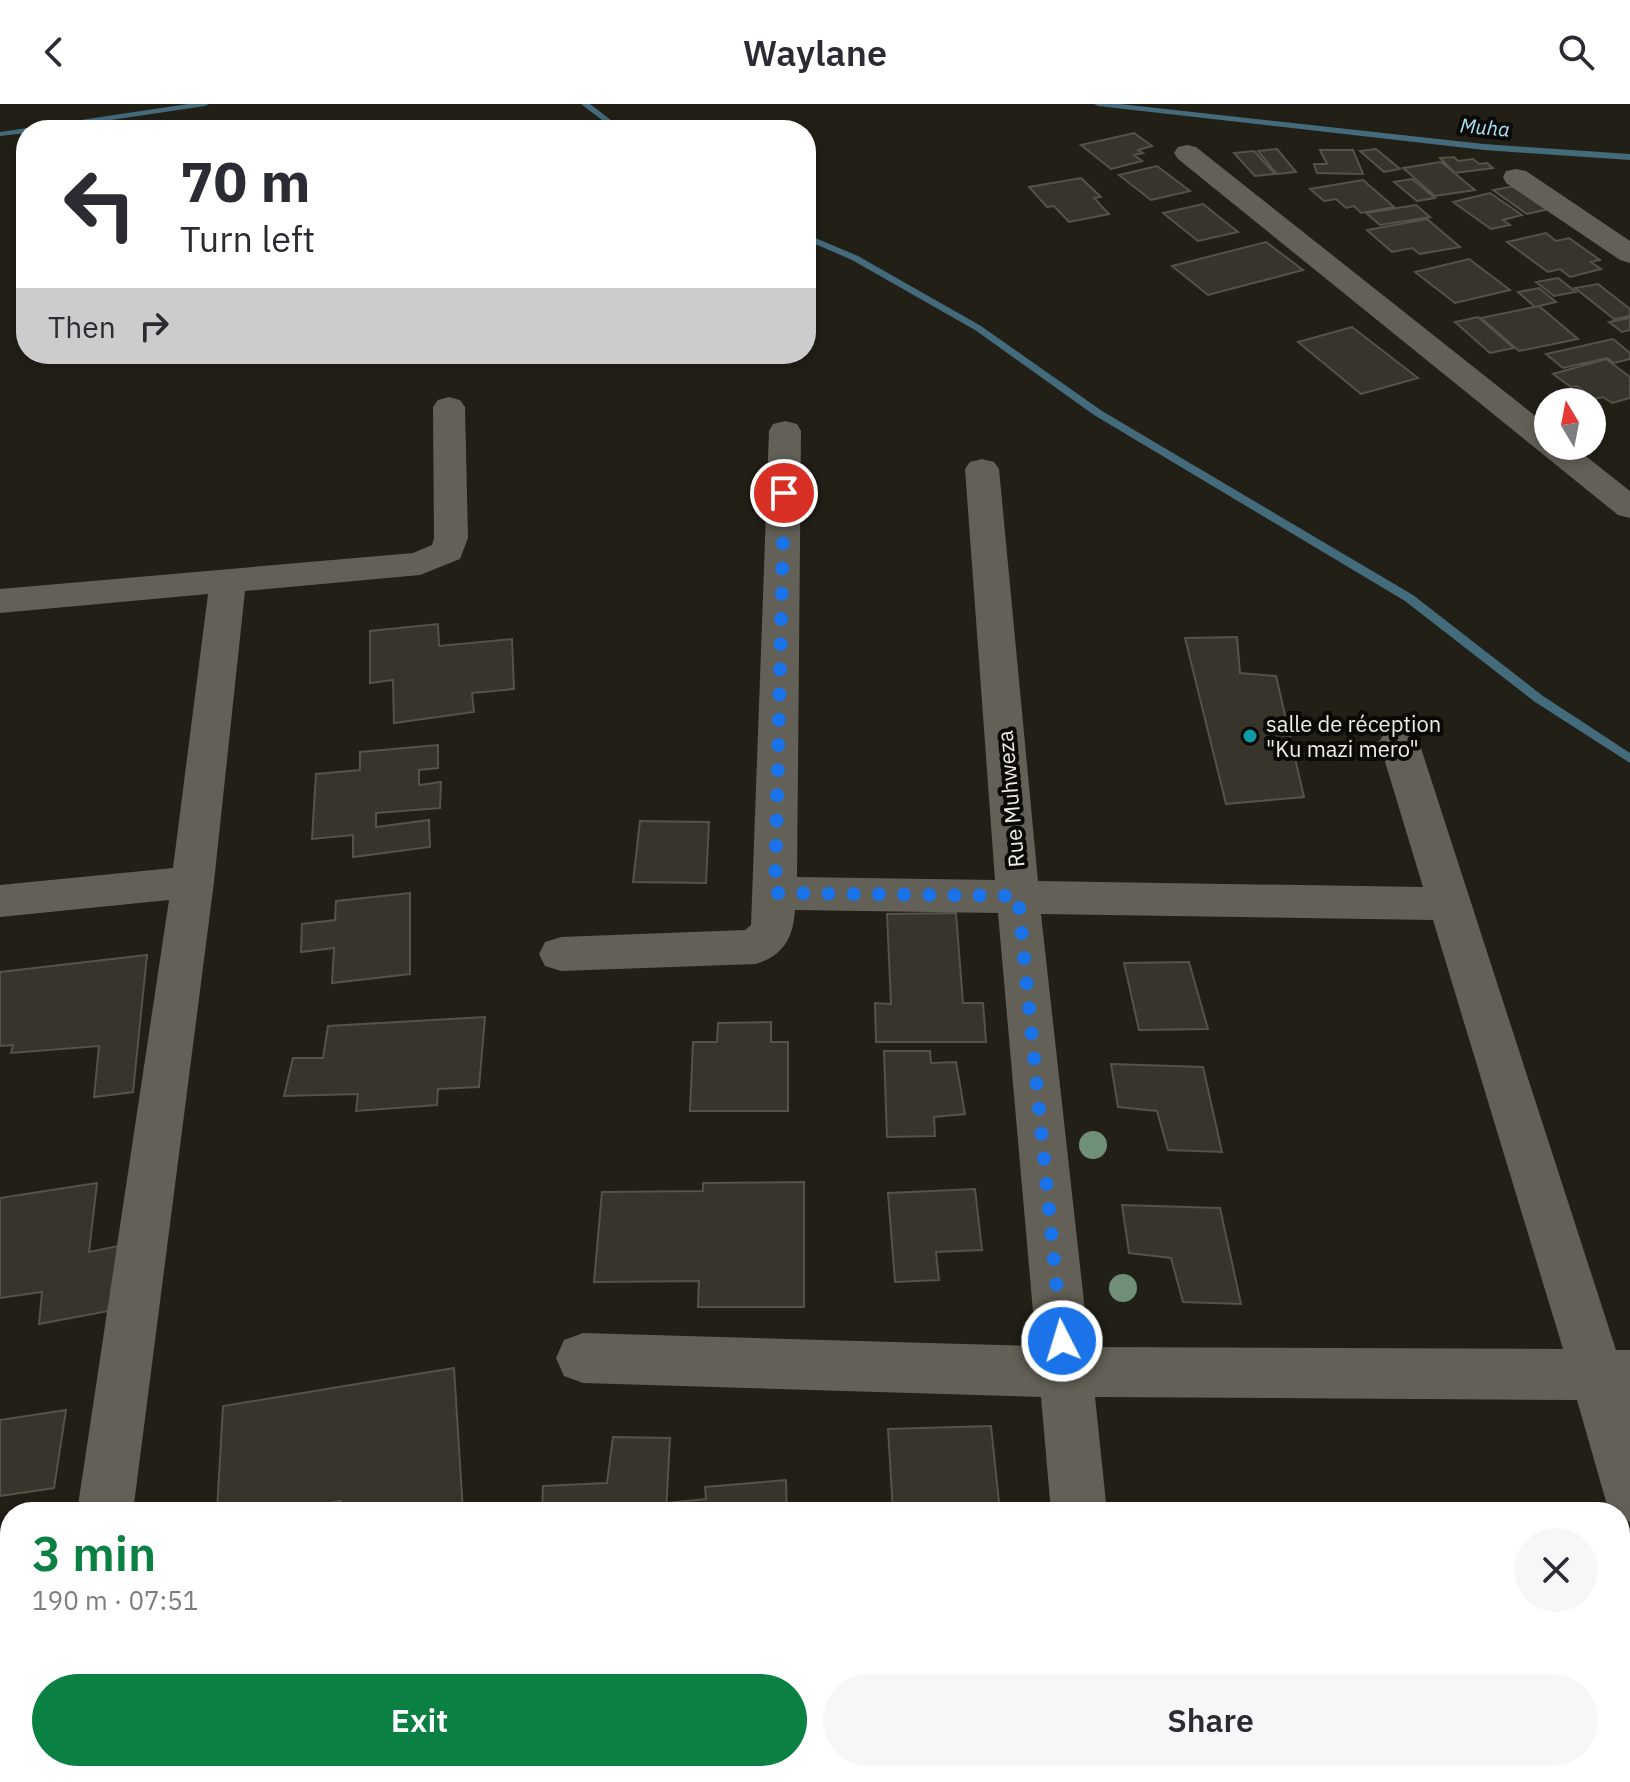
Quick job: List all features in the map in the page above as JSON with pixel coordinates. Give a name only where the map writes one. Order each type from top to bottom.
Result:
[{"type":"street","points":[[1187,153],[1534,431]]},
{"type":"street","points":[[1516,177],[1630,254]]},
{"type":"street","points":[[0,601],[420,564],[448,551],[451,538],[449,407]]},
{"type":"street","points":[[561,954],[756,947],[772,932],[785,431]]},
{"type":"street","points":[[1570,460],[1630,508]]},
{"type":"street","name":"Rue Muhweza","points":[[982,469],[1018,896],[1078,1502]]},
{"type":"street","points":[[106,1502],[193,882],[228,582]]},
{"type":"street","points":[[1399,742],[1450,904],[1614,1375],[1630,1494]]},
{"type":"street","points":[[0,901],[193,882]]},
{"type":"street","points":[[775,893],[1450,904]]},
{"type":"street","points":[[583,1358],[1065,1372],[1614,1375]]},
{"type":"building","points":[[1134,133],[1152,146],[1138,150],[1143,153],[1134,155],[1142,161],[1111,169],[1081,145]]},
{"type":"building","points":[[1277,149],[1296,172],[1277,174],[1258,151]]},
{"type":"building","points":[[1376,149],[1400,169],[1384,172],[1360,151]]},
{"type":"building","points":[[1320,150],[1353,150],[1363,174],[1317,173],[1314,164],[1327,164]]},
{"type":"building","points":[[1254,151],[1275,174],[1255,176],[1234,153]]},
{"type":"building","points":[[1454,157],[1458,161],[1473,159],[1493,168],[1455,173],[1440,158]]},
{"type":"building","points":[[1441,162],[1475,190],[1435,196],[1403,168]]},
{"type":"building","points":[[1157,166],[1190,191],[1151,200],[1119,175]]},
{"type":"building","points":[[1081,178],[1101,197],[1094,198],[1109,214],[1069,222],[1054,206],[1047,207],[1029,187]]},
{"type":"building","points":[[1412,179],[1435,198],[1417,201],[1394,182]]},
{"type":"building","points":[[1363,180],[1394,207],[1361,213],[1354,206],[1346,208],[1336,199],[1324,201],[1310,189]]},
{"type":"building","points":[[1515,186],[1549,209],[1527,214],[1493,190]]},
{"type":"building","points":[[1490,193],[1522,215],[1503,220],[1510,225],[1491,229],[1453,202]]},
{"type":"building","points":[[1203,204],[1238,232],[1198,241],[1163,213]]},
{"type":"building","points":[[1416,205],[1430,217],[1380,225],[1366,213]]},
{"type":"building","points":[[1427,219],[1460,247],[1420,254],[1412,248],[1392,252],[1367,230]]},
{"type":"building","points":[[1546,233],[1556,241],[1569,238],[1600,260],[1591,262],[1601,269],[1570,277],[1560,269],[1548,272],[1507,242]]},
{"type":"building","points":[[1266,242],[1303,270],[1208,295],[1172,266]]},
{"type":"building","points":[[1469,259],[1510,290],[1455,303],[1415,272]]},
{"type":"building","points":[[1558,278],[1576,292],[1554,296],[1536,282]]},
{"type":"building","points":[[1598,284],[1630,309],[1630,316],[1614,319],[1575,288]]},
{"type":"building","points":[[1539,288],[1556,302],[1535,307],[1518,292]]},
{"type":"building","points":[[1539,306],[1578,339],[1519,351],[1481,318]]},
{"type":"building","points":[[1478,317],[1514,348],[1490,353],[1455,322]]},
{"type":"building","points":[[1630,318],[1630,330],[1622,332],[1609,322]]},
{"type":"building","points":[[1352,327],[1418,378],[1361,394],[1298,342]]},
{"type":"building","points":[[1613,339],[1630,353],[1630,359],[1614,363],[1607,358],[1563,368],[1546,354]]},
{"type":"building","points":[[1606,359],[1630,377],[1630,398],[1612,403],[1606,399],[1606,388],[1571,387],[1553,374]]},
{"type":"building","points":[[438,624],[439,646],[512,639],[514,689],[472,693],[474,712],[394,723],[393,680],[370,683],[370,631]]},
{"type":"building","name":"salle de réception \"Ku mazi mero\"","points":[[1237,637],[1240,673],[1276,676],[1304,797],[1226,804],[1185,638]]},
{"type":"building","points":[[438,745],[438,768],[419,770],[419,785],[441,782],[440,808],[376,813],[376,827],[429,820],[430,847],[353,857],[353,835],[312,839],[316,774],[360,770],[360,752]]},
{"type":"building","points":[[640,821],[709,822],[706,883],[633,882]]},
{"type":"building","points":[[410,893],[410,974],[332,983],[334,948],[301,952],[302,924],[335,920],[336,901]]},
{"type":"building","points":[[956,913],[963,1003],[983,1003],[986,1042],[876,1042],[875,1003],[891,1004],[887,914]]},
{"type":"building","points":[[147,955],[133,1092],[94,1097],[99,1046],[11,1053],[13,1045],[0,1046],[0,972]]},
{"type":"building","points":[[1189,962],[1208,1029],[1139,1030],[1124,963]]},
{"type":"building","points":[[485,1017],[479,1087],[438,1089],[437,1105],[356,1111],[358,1094],[284,1096],[293,1058],[323,1058],[328,1026]]},
{"type":"building","points":[[771,1022],[771,1042],[788,1042],[788,1111],[690,1111],[693,1042],[717,1042],[718,1023]]},
{"type":"building","points":[[884,1051],[930,1051],[931,1063],[956,1062],[965,1114],[934,1117],[935,1136],[887,1137]]},
{"type":"building","points":[[1111,1064],[1203,1067],[1222,1152],[1168,1150],[1157,1111],[1118,1107]]},
{"type":"building","points":[[804,1182],[804,1307],[698,1307],[699,1281],[594,1282],[602,1192],[703,1191],[703,1183]]},
{"type":"building","points":[[97,1183],[89,1252],[133,1243],[130,1307],[39,1324],[42,1292],[0,1298],[0,1198]]},
{"type":"building","points":[[975,1189],[982,1250],[936,1252],[939,1280],[895,1282],[888,1193]]},
{"type":"building","points":[[1122,1205],[1220,1208],[1241,1304],[1183,1302],[1171,1258],[1129,1253]]},
{"type":"building","points":[[454,1368],[462,1502],[218,1502],[223,1406]]},
{"type":"building","points":[[66,1410],[54,1488],[0,1496],[0,1420]]},
{"type":"building","points":[[991,1426],[999,1502],[892,1502],[888,1429]]},
{"type":"building","points":[[613,1437],[670,1438],[667,1502],[542,1502],[543,1486],[607,1483]]},
{"type":"building","points":[[786,1480],[787,1502],[677,1502],[706,1499],[705,1487]]},
{"type":"waterway","name":"Muha","points":[[96,120],[205,104]]},
{"type":"waterway","points":[[585,104],[607,120]]},
{"type":"waterway","name":"Muha","points":[[1098,104],[1484,147],[1630,157]]},
{"type":"waterway","name":"Muha","points":[[0,134],[16,132]]},
{"type":"waterway","points":[[816,241],[855,258],[978,328],[1098,413],[1409,598],[1539,699],[1630,759]]},
{"type":"place","name":"salle de réception \"Ku mazi mero\"","points":[[1250,736]]},
{"type":"route","points":[[784,493],[775,893],[1018,896],[1062,1341]]}]
